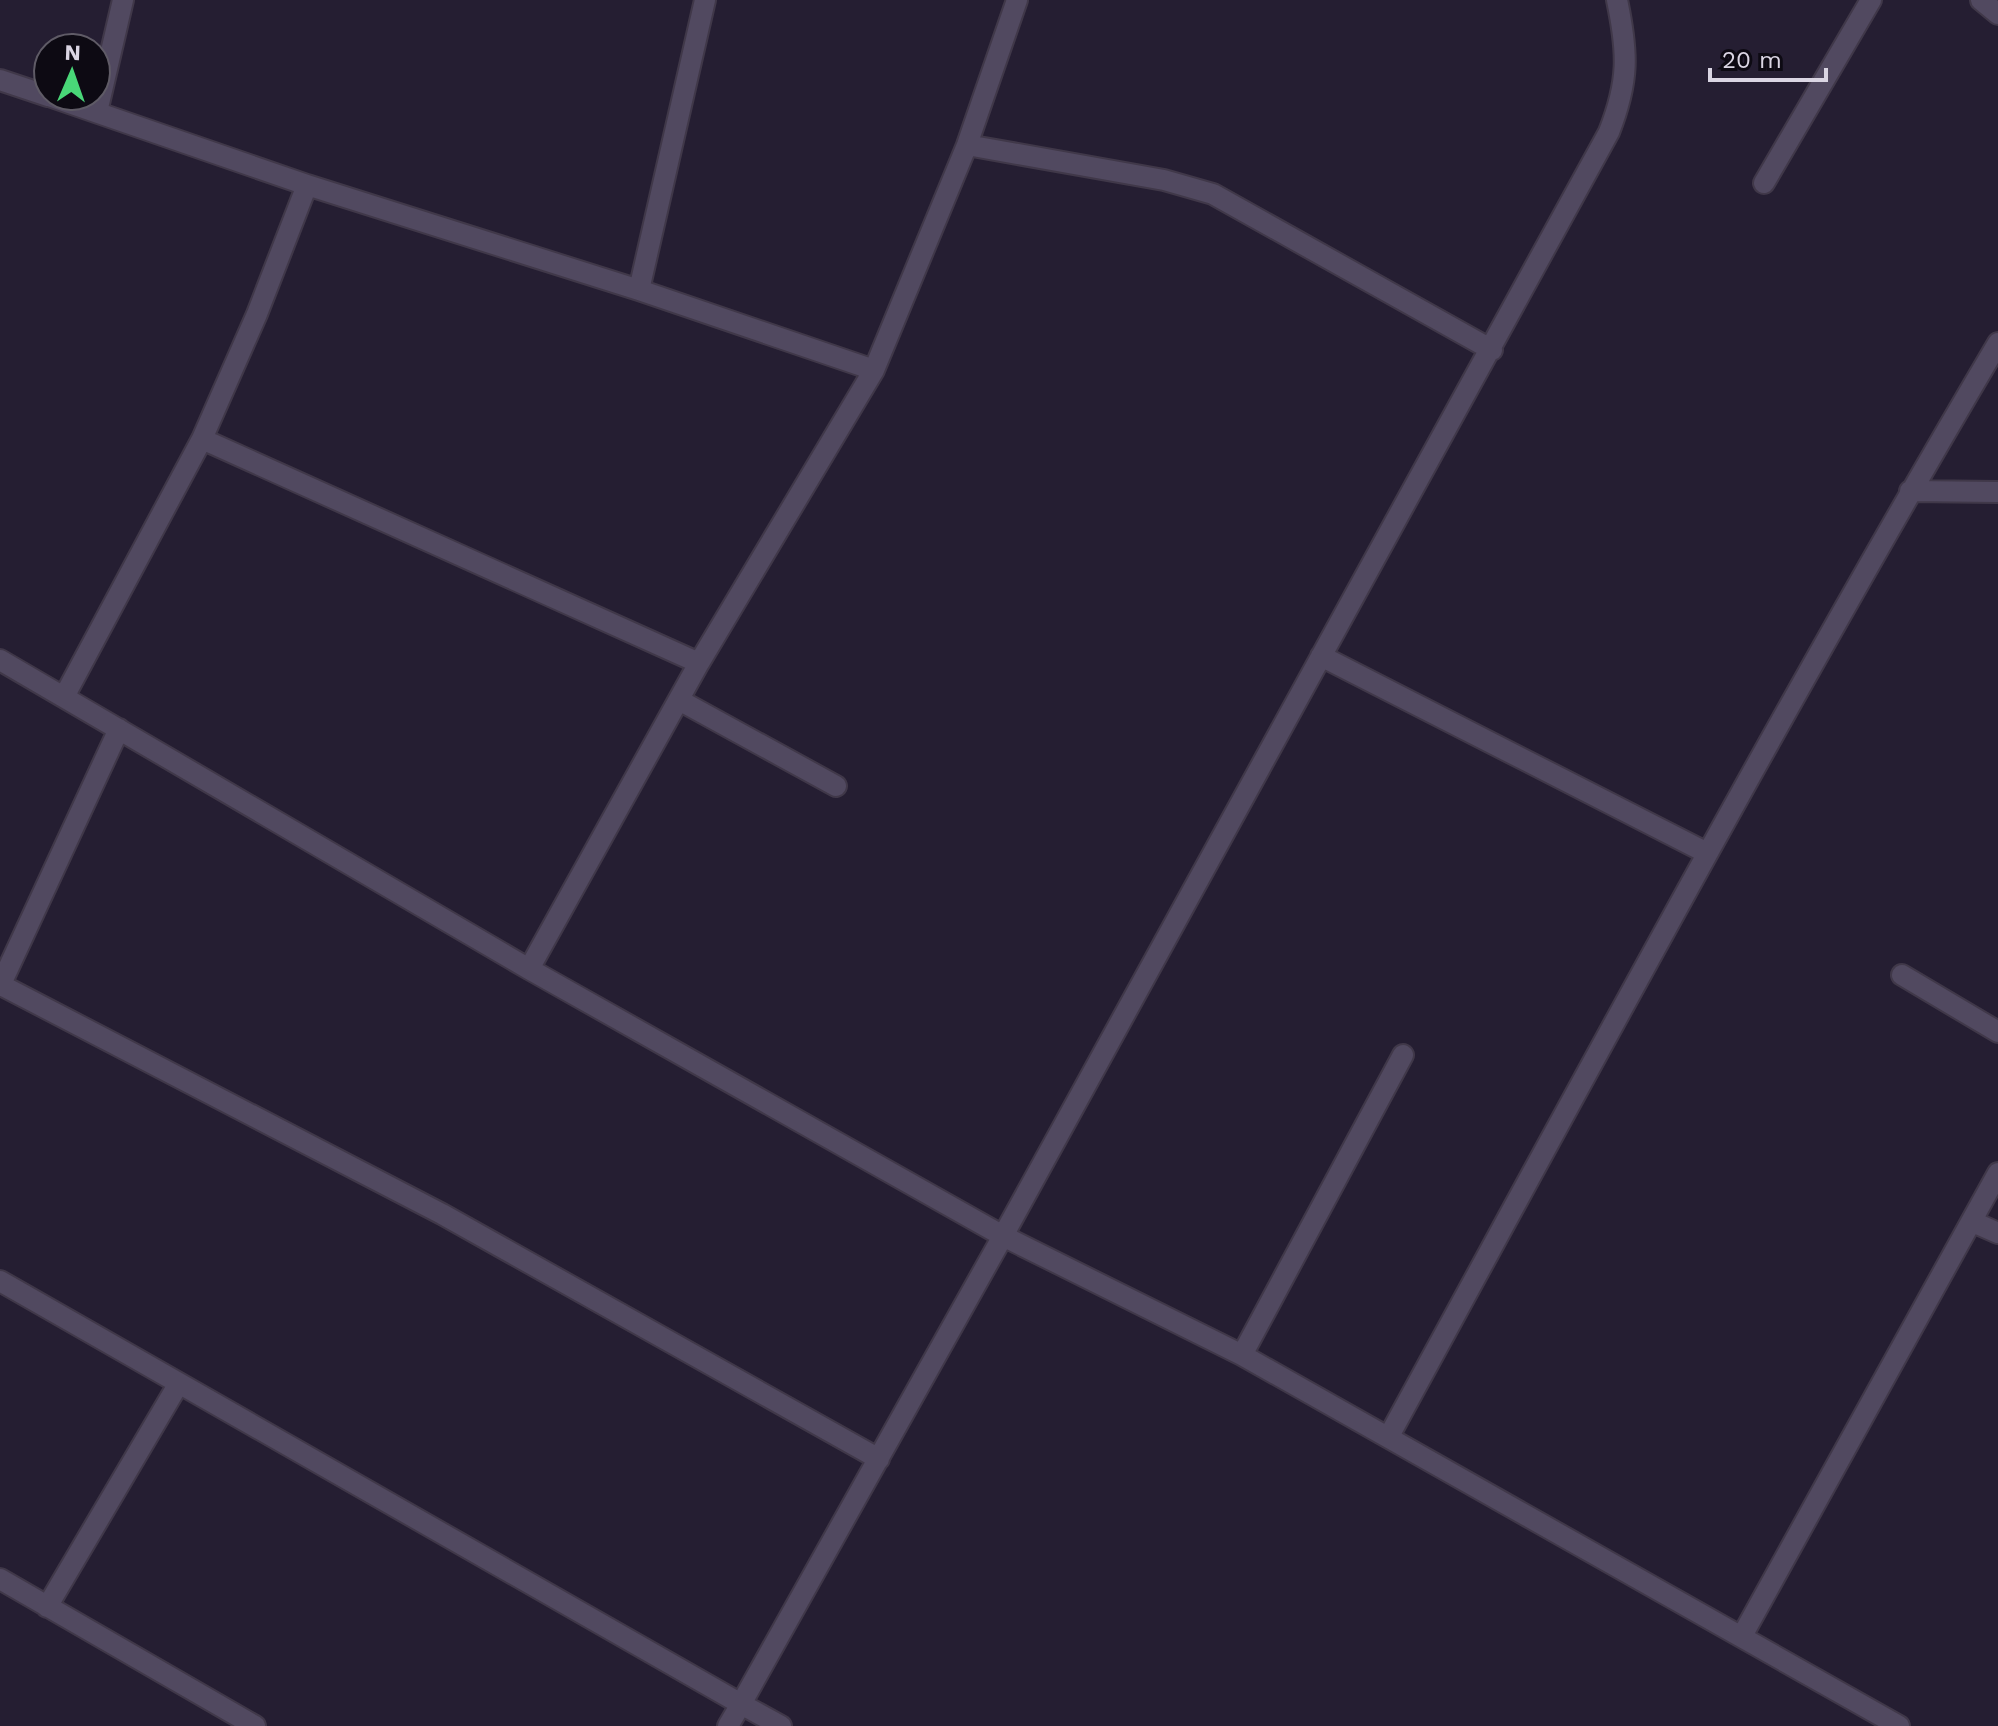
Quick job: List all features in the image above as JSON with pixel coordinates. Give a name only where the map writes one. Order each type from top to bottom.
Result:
[{"type":"street","points":[[112,47],[123,0]]},
{"type":"street","points":[[639,290],[705,0]]},
{"type":"street","points":[[529,969],[699,663],[874,370],[967,145],[1017,0]]},
{"type":"street","points":[[728,1726],[1003,1236],[1609,132],[1624,95],[1627,48],[1617,0]]},
{"type":"street","points":[[1764,183],[1871,0]]},
{"type":"street","points":[[1981,0],[1998,14]]},
{"type":"street","points":[[0,80],[32,91]]},
{"type":"street","points":[[97,112],[307,185],[639,290],[874,370]]},
{"type":"street","points":[[967,145],[1164,180],[1213,194],[1492,350]]},
{"type":"street","points":[[65,695],[202,439],[257,314],[307,185]]},
{"type":"street","points":[[1389,1436],[1707,853],[1910,491],[1998,343]]},
{"type":"street","points":[[202,439],[699,663]]},
{"type":"street","points":[[1910,491],[1998,492]]},
{"type":"street","points":[[1321,656],[1707,853]]},
{"type":"street","points":[[0,660],[65,695],[529,969],[1003,1236],[1242,1355],[1899,1726]]},
{"type":"street","points":[[679,700],[836,786]]},
{"type":"street","points":[[119,729],[0,986],[442,1214],[879,1459]]},
{"type":"street","points":[[1902,975],[1998,1032]]},
{"type":"street","points":[[1242,1355],[1403,1055]]},
{"type":"street","points":[[1742,1636],[1998,1173]]},
{"type":"street","points":[[1973,1222],[1998,1233]]},
{"type":"street","points":[[0,1281],[781,1726]]},
{"type":"street","points":[[47,1607],[179,1383]]},
{"type":"street","points":[[0,1579],[255,1726]]}]
